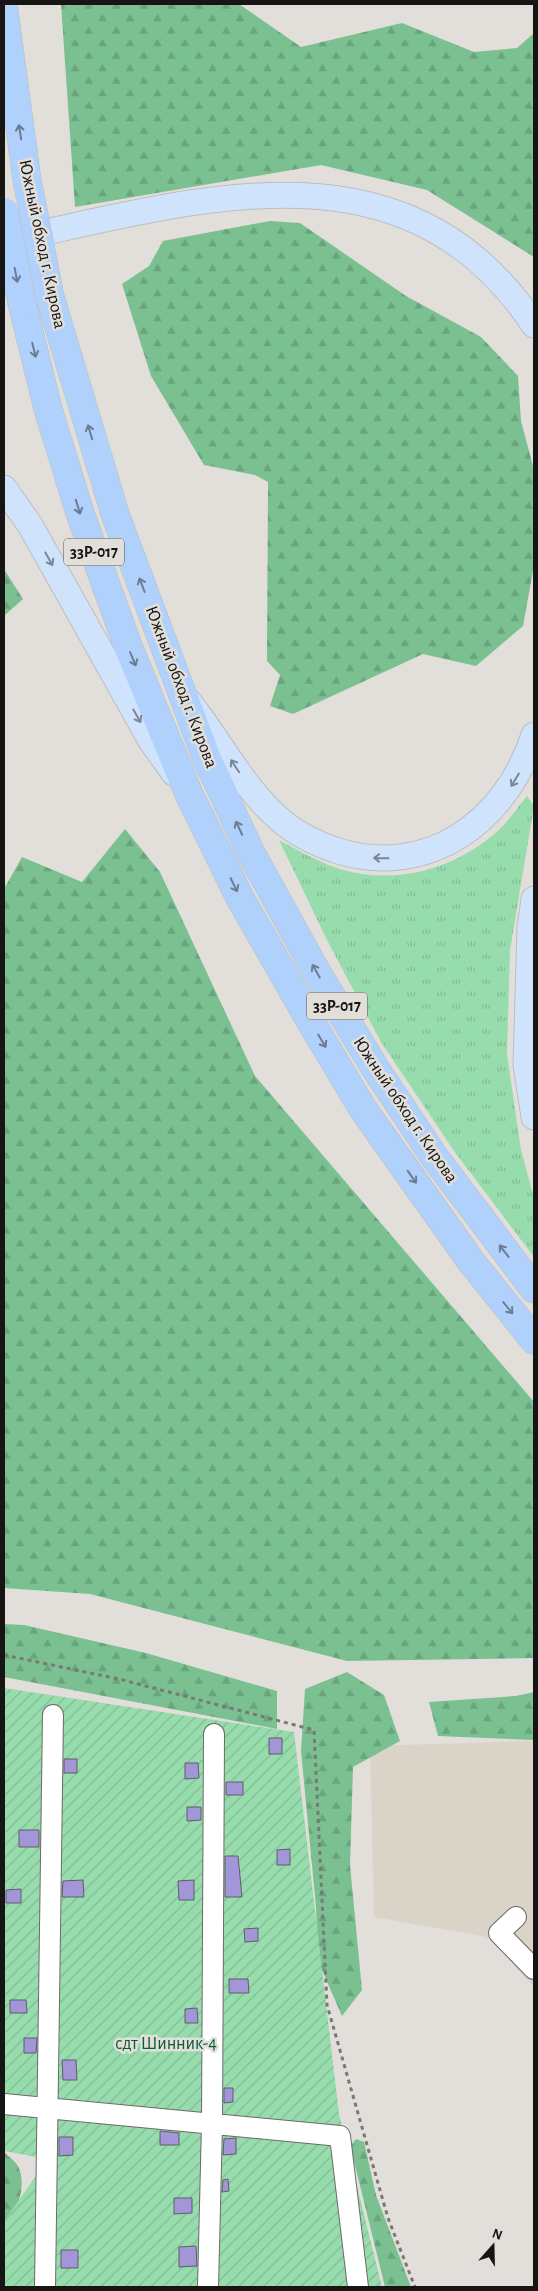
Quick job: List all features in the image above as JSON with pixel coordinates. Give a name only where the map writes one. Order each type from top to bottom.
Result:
[{"type":"highway","name":"Южный обход г. Кирова","points":[[4,11],[27,180],[50,297],[115,514],[206,756],[252,855],[316,971],[375,1068],[433,1155],[534,1289]]},
{"type":"highway","name":"Южный обход г. Кирова","points":[[4,212],[22,303],[48,409],[80,513],[128,646],[189,794],[245,906],[308,1017],[363,1108],[470,1260],[534,1340]]},
{"type":"main road","points":[[4,241],[216,199],[274,195],[341,198],[396,212],[453,240],[477,257],[500,280],[534,325]]},
{"type":"main road","points":[[4,488],[30,525],[151,741],[189,794]]},
{"type":"main road","points":[[185,696],[211,730],[246,783],[269,810],[287,825],[310,839],[349,854],[371,858],[392,858],[434,849],[478,824],[510,788],[519,772],[534,735]]},
{"type":"main road","points":[[534,899],[530,928],[526,1065],[534,1117]]},
{"type":"street","points":[[45,2287],[53,1715]]},
{"type":"street","points":[[208,2287],[212,2124],[214,1734]]},
{"type":"street","points":[[516,1917],[499,1934],[534,1969]]},
{"type":"street","points":[[4,2104],[340,2136],[358,2287]]},
{"type":"path","points":[[4,1655],[119,1679],[314,1730],[327,2005],[388,2218],[415,2287]]},
{"type":"shaded area","points":[[534,1741],[534,1987],[487,1937],[374,1917],[370,1746]]},
{"type":"green space","points":[[61,4],[239,4],[301,47],[402,23],[474,52],[517,48],[534,33],[534,257],[427,190],[321,165],[75,207]]},
{"type":"green space","points":[[270,221],[300,223],[406,296],[481,337],[518,376],[521,421],[534,470],[534,565],[523,626],[476,666],[423,654],[293,714],[270,706],[280,675],[267,661],[268,482],[255,475],[204,465],[151,376],[122,284],[149,266],[163,241]]},
{"type":"green space","points":[[4,569],[23,599],[4,616]]},
{"type":"green space","points":[[527,796],[534,806],[510,950],[507,1054],[521,1150],[534,1198],[534,1257],[454,1151],[381,1042],[327,940],[279,840],[326,864],[349,871],[372,875],[418,872],[440,866],[481,844],[504,825]]},
{"type":"green space","points":[[125,829],[160,872],[255,1076],[534,1402],[534,1658],[347,1661],[90,1594],[4,1588],[4,889],[22,857],[82,882]]},
{"type":"green space","points":[[4,1624],[24,1625],[146,1653],[277,1691],[277,1729],[4,1677]]},
{"type":"green space","points":[[347,1672],[384,1695],[400,1741],[353,1767],[350,1865],[362,1990],[342,2016],[318,1961],[316,1907],[301,1751],[305,1689]]},
{"type":"green space","name":"сдт Шинник-4","points":[[4,1688],[294,1732],[339,2114],[382,2287],[4,2287],[4,2221],[48,2159],[4,2151]]},
{"type":"green space","points":[[534,1692],[534,1740],[438,1736],[429,1702],[516,1696]]},
{"type":"green space","points":[[356,2139],[364,2142],[376,2195],[411,2287],[385,2287],[352,2153],[351,2145]]},
{"type":"green space","points":[[4,2152],[18,2166],[22,2183],[13,2215],[4,2229]]},
{"type":"building","points":[[269,1738],[282,1738],[282,1754],[269,1754]]},
{"type":"building","points":[[64,1759],[77,1759],[77,1773],[64,1773]]},
{"type":"building","points":[[185,1763],[198,1763],[199,1778],[185,1779]]},
{"type":"building","points":[[226,1782],[243,1782],[243,1795],[226,1795]]},
{"type":"building","points":[[187,1807],[201,1807],[201,1820],[187,1821]]},
{"type":"building","points":[[19,1830],[39,1830],[39,1847],[19,1847]]},
{"type":"building","points":[[290,1849],[290,1865],[277,1865],[277,1850]]},
{"type":"building","points":[[225,1856],[238,1856],[242,1897],[225,1897]]},
{"type":"building","points":[[83,1880],[84,1897],[62,1897],[63,1881]]},
{"type":"building","points":[[194,1880],[194,1900],[179,1900],[178,1881]]},
{"type":"building","points":[[21,1889],[21,1903],[6,1903],[6,1890]]},
{"type":"building","points":[[258,1928],[258,1941],[245,1942],[244,1929]]},
{"type":"building","points":[[229,1979],[248,1979],[249,1993],[229,1993]]},
{"type":"building","points":[[10,2000],[26,2000],[27,2013],[10,2013]]},
{"type":"building","points":[[197,2008],[198,2023],[185,2023],[185,2009]]},
{"type":"building","points":[[24,2038],[37,2038],[36,2053],[24,2053]]},
{"type":"building","points":[[62,2060],[76,2060],[77,2080],[63,2080]]},
{"type":"building","points":[[224,2088],[233,2088],[233,2102],[224,2103]]},
{"type":"building","points":[[160,2131],[179,2133],[179,2145],[160,2145]]},
{"type":"building","points":[[59,2137],[73,2137],[73,2155],[59,2156]]},
{"type":"building","points":[[236,2138],[236,2154],[223,2155],[224,2139]]},
{"type":"building","points":[[228,2179],[229,2191],[222,2192],[223,2180]]},
{"type":"building","points":[[174,2198],[192,2198],[192,2213],[174,2214]]},
{"type":"building","points":[[196,2246],[197,2266],[179,2267],[179,2247]]},
{"type":"building","points":[[61,2250],[78,2250],[78,2268],[61,2268]]}]
